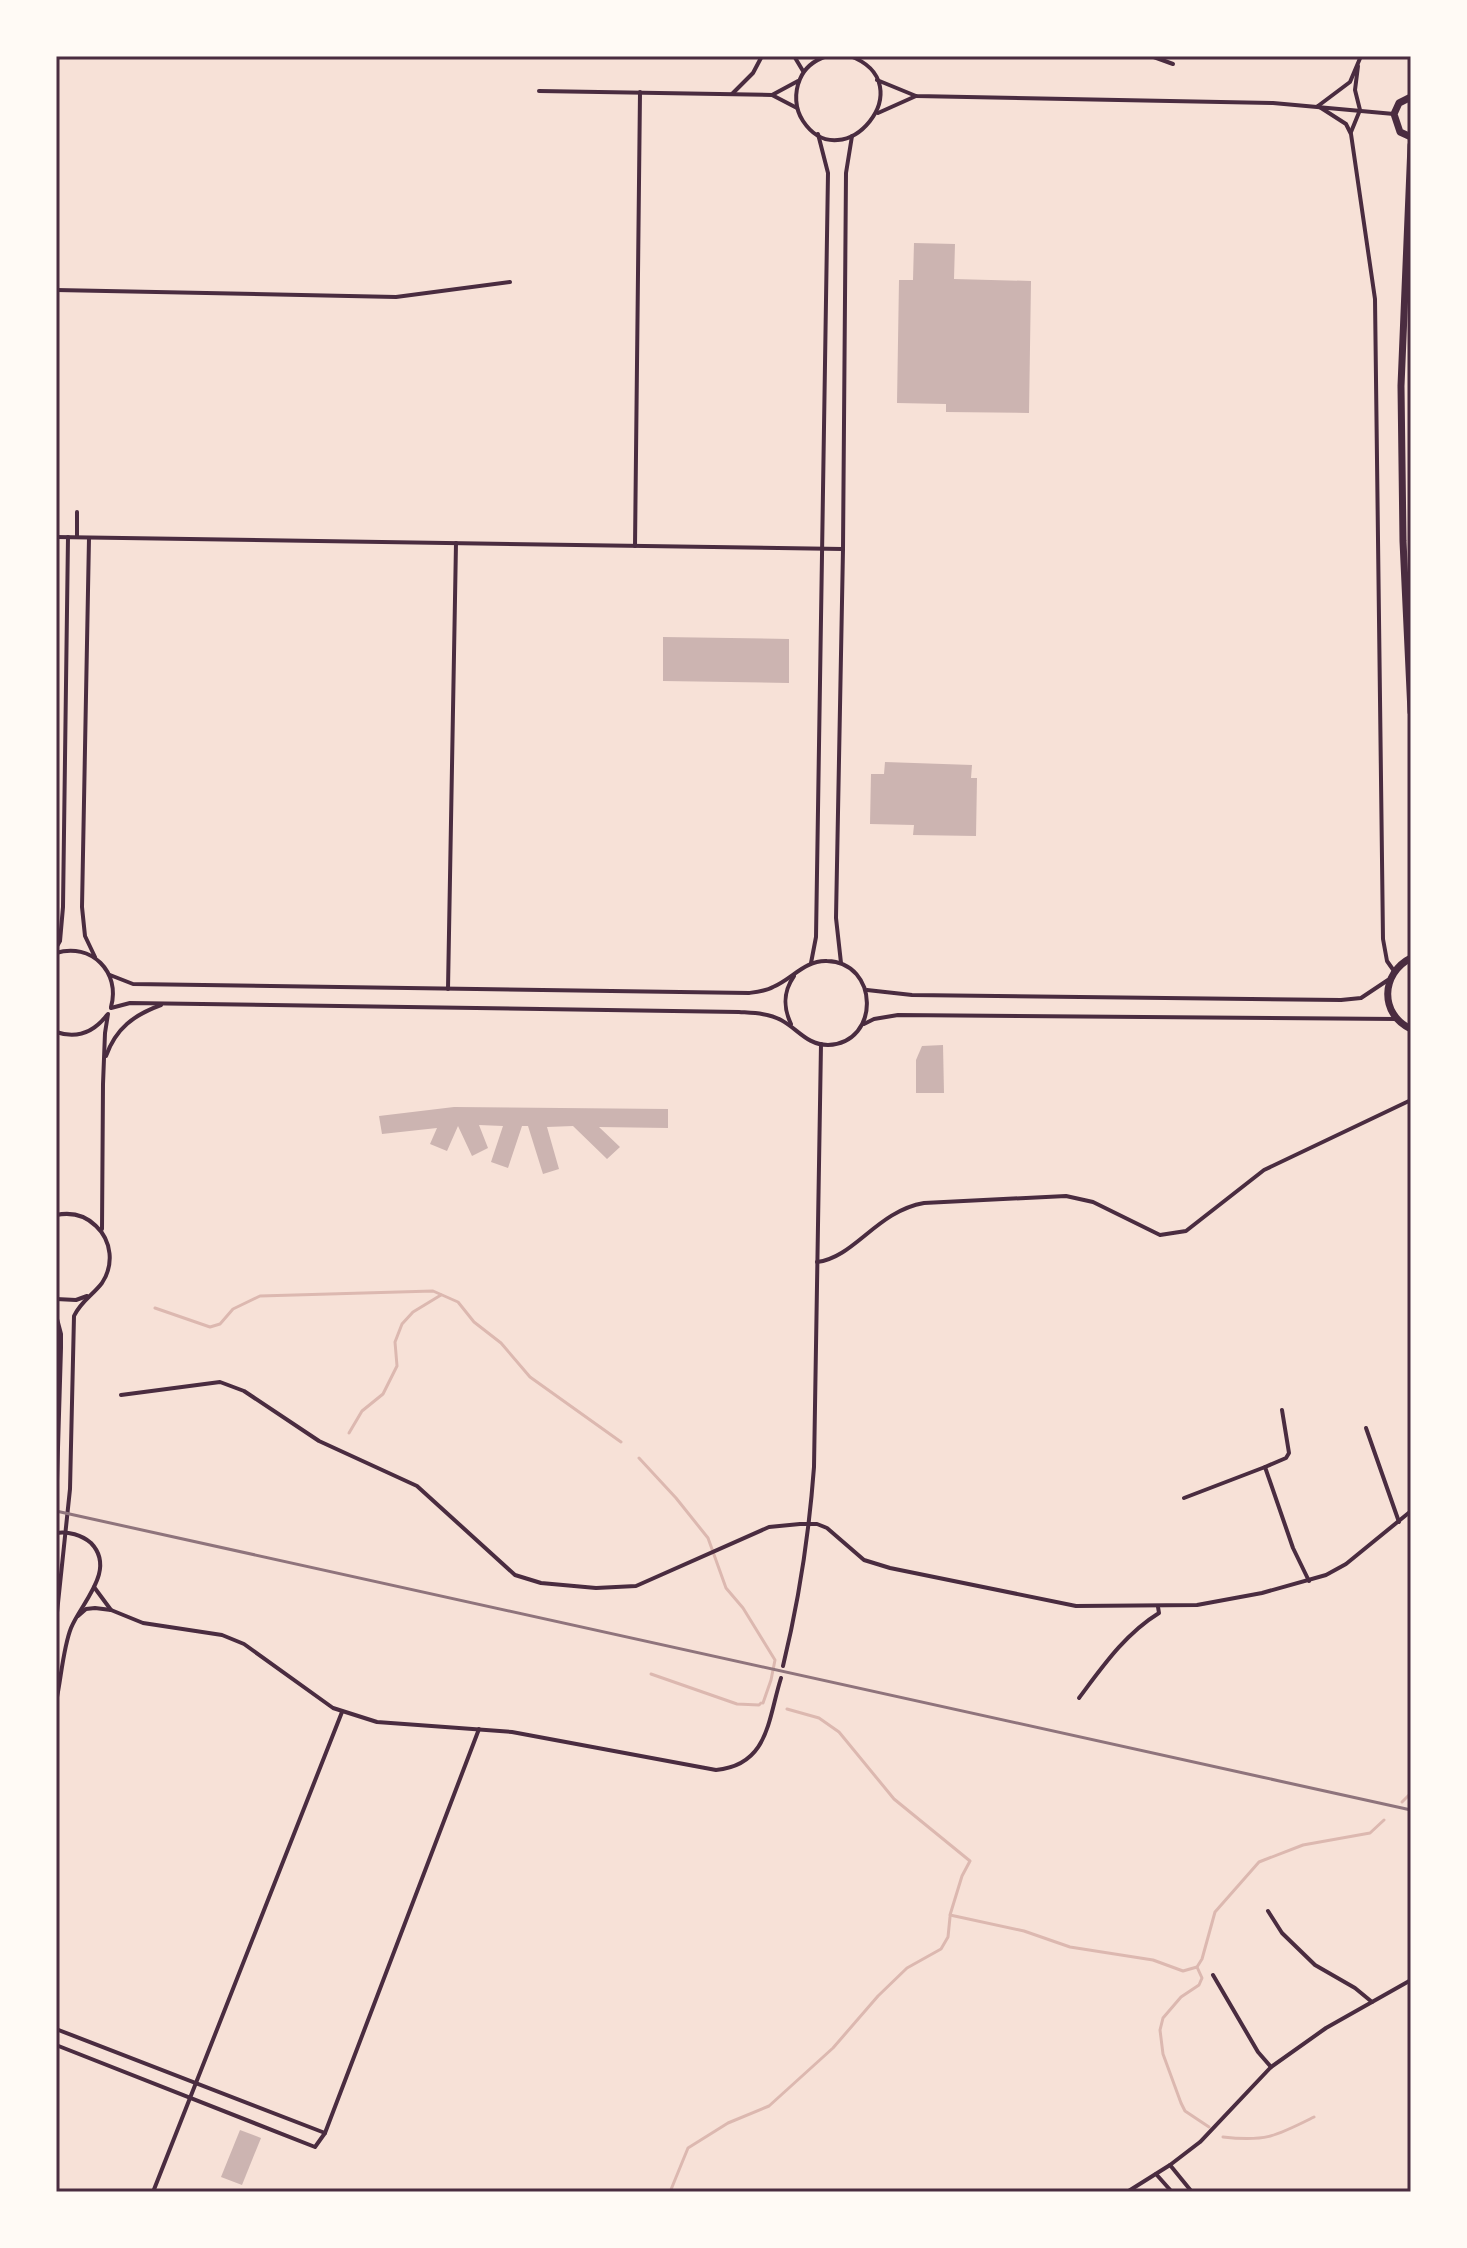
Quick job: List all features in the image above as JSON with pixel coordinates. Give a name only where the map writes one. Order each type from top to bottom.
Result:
[{"type":"highway","points":[[1411,97],[1399,103],[1394,114],[1396,126],[1411,137],[1401,386],[1403,541],[1411,712]]},
{"type":"highway","points":[[1410,956],[1392,975],[1388,1000],[1397,1019],[1411,1029]]},
{"type":"street","points":[[732,94],[753,73],[762,56]]},
{"type":"street","points":[[794,56],[804,72]]},
{"type":"street","points":[[811,963],[816,937],[828,173],[818,134],[802,119],[797,108],[796,89],[804,72],[827,56]]},
{"type":"street","points":[[850,56],[868,66]]},
{"type":"street","points":[[818,134],[838,139],[852,136],[870,124],[877,114],[880,103],[877,80],[866,56]]},
{"type":"street","points":[[1151,56],[1173,64]]},
{"type":"street","points":[[1351,134],[1360,110],[1355,90],[1361,56]]},
{"type":"street","points":[[1318,106],[1350,82],[1358,66]]},
{"type":"street","points":[[877,80],[916,96],[1219,101],[1394,114]]},
{"type":"street","points":[[772,95],[799,81]]},
{"type":"street","points":[[539,91],[772,95],[797,108]]},
{"type":"street","points":[[635,546],[640,92]]},
{"type":"street","points":[[877,114],[916,96]]},
{"type":"street","points":[[866,989],[893,995],[1341,1000],[1361,998],[1392,975],[1383,939],[1375,299],[1351,134],[1346,124],[1318,106]]},
{"type":"street","points":[[841,963],[836,918],[846,182],[852,136]]},
{"type":"street","points":[[56,290],[396,297],[510,282]]},
{"type":"street","points":[[77,512],[77,537]]},
{"type":"street","points":[[56,537],[843,549]]},
{"type":"street","points":[[68,537],[63,907],[60,941],[56,950],[78,950],[95,957]]},
{"type":"street","points":[[56,1032],[74,1035],[94,1029],[108,1014],[114,992],[110,975],[95,957],[85,936],[82,907],[89,537]]},
{"type":"street","points":[[448,989],[456,543]]},
{"type":"street","points":[[110,975],[133,984],[749,993],[773,988],[811,963],[821,961],[841,963],[861,978],[866,989],[867,1014],[854,1035],[842,1042],[821,1044],[805,1039],[792,1026],[769,1014],[739,1012],[130,1003],[111,1008]]},
{"type":"street","points":[[792,1026],[786,1013],[785,999],[788,984],[797,973]]},
{"type":"street","points":[[104,1062],[110,1044],[122,1027],[139,1013],[164,1004]]},
{"type":"street","points":[[56,1622],[70,1489],[73,1325],[80,1305],[103,1281],[108,1271],[110,1251],[102,1232],[104,1062],[108,1014]]},
{"type":"street","points":[[862,1025],[874,1019],[898,1015],[1397,1019]]},
{"type":"street","points":[[783,1666],[799,1598],[810,1524],[814,1467],[821,1044]]},
{"type":"street","points":[[817,1262],[832,1260],[896,1212],[924,1203],[1066,1196],[1093,1202],[1160,1235],[1186,1231],[1264,1170],[1411,1100]]},
{"type":"street","points":[[56,1215],[74,1214],[85,1218],[102,1232]]},
{"type":"street","points":[[56,1299],[76,1300],[89,1295]]},
{"type":"street","points":[[56,1315],[61,1334],[56,1514]]},
{"type":"street","points":[[121,1395],[220,1382],[244,1391],[319,1441],[417,1486],[515,1575],[541,1583],[596,1588],[636,1586],[769,1527],[810,1524],[827,1528],[864,1560],[890,1568],[1076,1606],[1197,1605],[1309,1581],[1341,1567],[1411,1511]]},
{"type":"street","points":[[1184,1498],[1286,1458],[1289,1453],[1282,1410]]},
{"type":"street","points":[[1366,1428],[1399,1522]]},
{"type":"street","points":[[1265,1467],[1293,1548],[1309,1581]]},
{"type":"street","points":[[56,1533],[79,1535],[97,1550],[100,1563],[94,1587],[67,1644],[56,1702]]},
{"type":"street","points":[[94,1587],[111,1610]]},
{"type":"street","points":[[1079,1698],[1110,1656],[1140,1625],[1159,1613],[1158,1607]]},
{"type":"street","points":[[78,1616],[86,1609],[111,1610],[143,1623],[222,1635],[244,1644],[322,1701],[342,1712],[377,1722],[535,1735],[716,1770],[731,1769],[752,1756],[763,1741],[781,1678]]},
{"type":"street","points":[[153,2192],[342,1712]]},
{"type":"street","points":[[56,2045],[315,2147],[325,2133],[479,1729]]},
{"type":"street","points":[[1268,1911],[1282,1933],[1315,1965],[1355,1988],[1372,2002]]},
{"type":"street","points":[[1213,1975],[1258,2052],[1271,2067]]},
{"type":"street","points":[[1128,2192],[1200,2142],[1271,2067],[1326,2028],[1411,1980]]},
{"type":"street","points":[[56,2029],[325,2133]]},
{"type":"street","points":[[1170,2165],[1192,2192]]},
{"type":"street","points":[[1156,2174],[1172,2192]]},
{"type":"building","points":[[914,243],[955,244],[954,279],[1031,281],[1029,413],[946,412],[946,404],[897,403],[899,280],[913,280]]},
{"type":"building","points":[[663,637],[789,639],[789,683],[663,681]]},
{"type":"building","points":[[885,762],[972,765],[971,778],[977,778],[976,836],[913,835],[914,825],[870,824],[871,774],[884,774]]},
{"type":"building","points":[[943,1045],[944,1093],[916,1093],[916,1060],[922,1046]]},
{"type":"building","points":[[454,1107],[668,1109],[668,1128],[599,1127],[620,1147],[607,1159],[573,1126],[547,1127],[559,1169],[543,1174],[528,1126],[522,1126],[508,1168],[491,1162],[503,1126],[479,1125],[488,1148],[472,1156],[458,1126],[447,1151],[430,1144],[437,1128],[382,1134],[379,1116]]},
{"type":"building","points":[[240,2130],[261,2138],[242,2185],[221,2177]]},
{"type":"waterway","points":[[155,1308],[210,1327],[220,1324],[233,1309],[260,1296],[433,1291],[458,1302],[474,1322],[501,1343],[530,1377],[621,1442]]},
{"type":"waterway","points":[[349,1433],[362,1411],[383,1394],[397,1366],[395,1342],[402,1324],[413,1312],[441,1295]]},
{"type":"waterway","points":[[639,1458],[708,1538],[726,1588],[743,1608],[775,1660],[763,1703]]},
{"type":"waterway","points":[[651,1674],[737,1704],[761,1703]]},
{"type":"waterway","points":[[787,1709],[819,1718],[839,1732],[894,1799],[970,1861],[950,1915],[1024,1931],[1070,1947],[1153,1960],[1183,1971],[1197,1967],[1215,1912],[1259,1862],[1303,1845],[1370,1833],[1384,1820]]},
{"type":"waterway","points":[[1402,1802],[1411,1793]]},
{"type":"waterway","points":[[670,2192],[688,2148],[728,2123],[769,2106],[833,2048],[907,1968],[941,1949],[948,1937],[950,1917]]},
{"type":"waterway","points":[[1197,1967],[1202,1978],[1199,1985],[1181,1997],[1163,2018],[1160,2030],[1163,2054],[1185,2111],[1209,2127]]},
{"type":"waterway","points":[[1223,2137],[1261,2138],[1314,2117]]},
{"type":"railway","points":[[56,1511],[1411,1810]]}]
